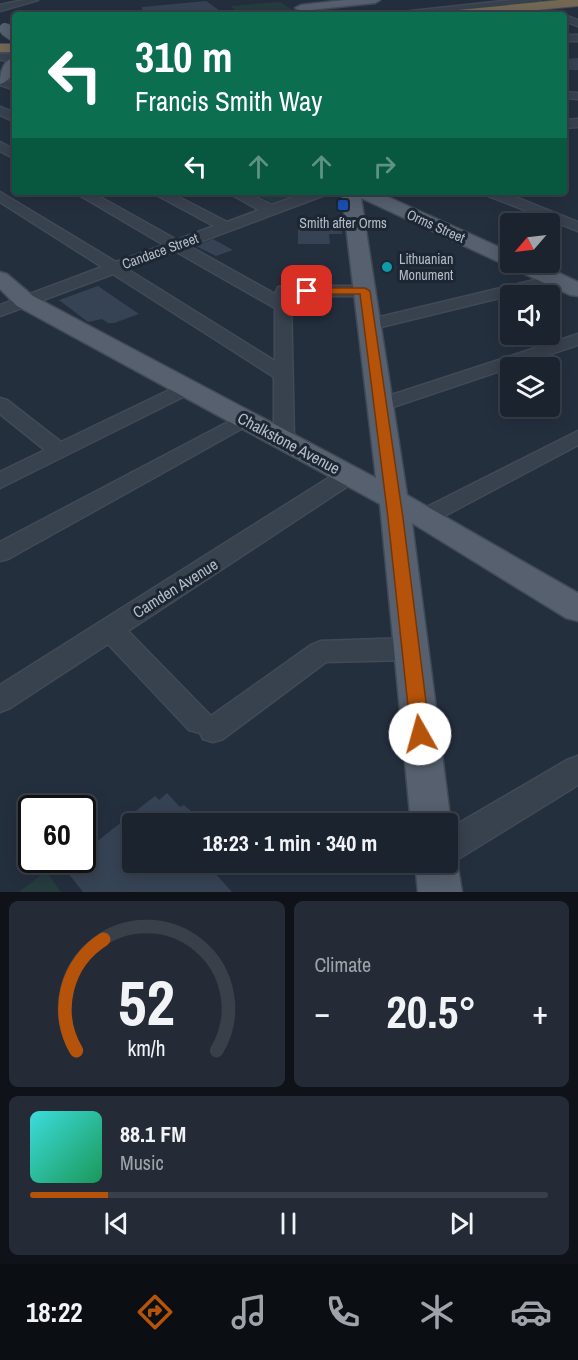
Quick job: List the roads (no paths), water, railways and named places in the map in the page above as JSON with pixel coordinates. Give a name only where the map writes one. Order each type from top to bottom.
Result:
[{"type":"highway","points":[[491,12],[578,6]]},
{"type":"highway","points":[[508,12],[578,6]]},
{"type":"highway","points":[[530,12],[578,6]]},
{"type":"highway","points":[[539,12],[578,6]]},
{"type":"main road","points":[[288,0],[307,12]]},
{"type":"main road","points":[[301,8],[375,0]]},
{"type":"main road","points":[[0,80],[12,63]]},
{"type":"main road","points":[[351,195],[393,499],[430,813]]},
{"type":"main road","name":"Orms Street","points":[[369,195],[500,254]]},
{"type":"main road","points":[[541,273],[578,290]]},
{"type":"main road","name":"Chalkstone Avenue","points":[[0,278],[25,301],[393,499],[578,609]]},
{"type":"main road","points":[[437,873],[440,892]]},
{"type":"street","points":[[0,8],[34,0]]},
{"type":"street","points":[[429,12],[536,0]]},
{"type":"street","points":[[86,195],[282,305]]},
{"type":"street","points":[[164,195],[226,227]]},
{"type":"street","points":[[240,195],[271,210]]},
{"type":"street","name":"Candace Street","points":[[0,311],[312,195]]},
{"type":"street","points":[[498,195],[578,227]]},
{"type":"street","points":[[0,196],[284,375]]},
{"type":"street","points":[[369,325],[555,280]]},
{"type":"street","points":[[284,440],[282,305],[284,291],[365,291]]},
{"type":"street","points":[[380,405],[578,339]]},
{"type":"street","points":[[0,481],[186,388]]},
{"type":"street","points":[[0,404],[59,451]]},
{"type":"street","points":[[0,553],[245,419]]},
{"type":"street","points":[[425,517],[578,437]]},
{"type":"street","name":"Camden Avenue","points":[[0,700],[349,475]]},
{"type":"street","points":[[110,629],[206,726],[320,652],[410,650]]},
{"type":"street","points":[[458,841],[578,769]]},
{"type":"place","name":"Smith after Orms","points":[[343,205]]},
{"type":"place","name":"Lithuanian Monument","points":[[387,267]]}]
